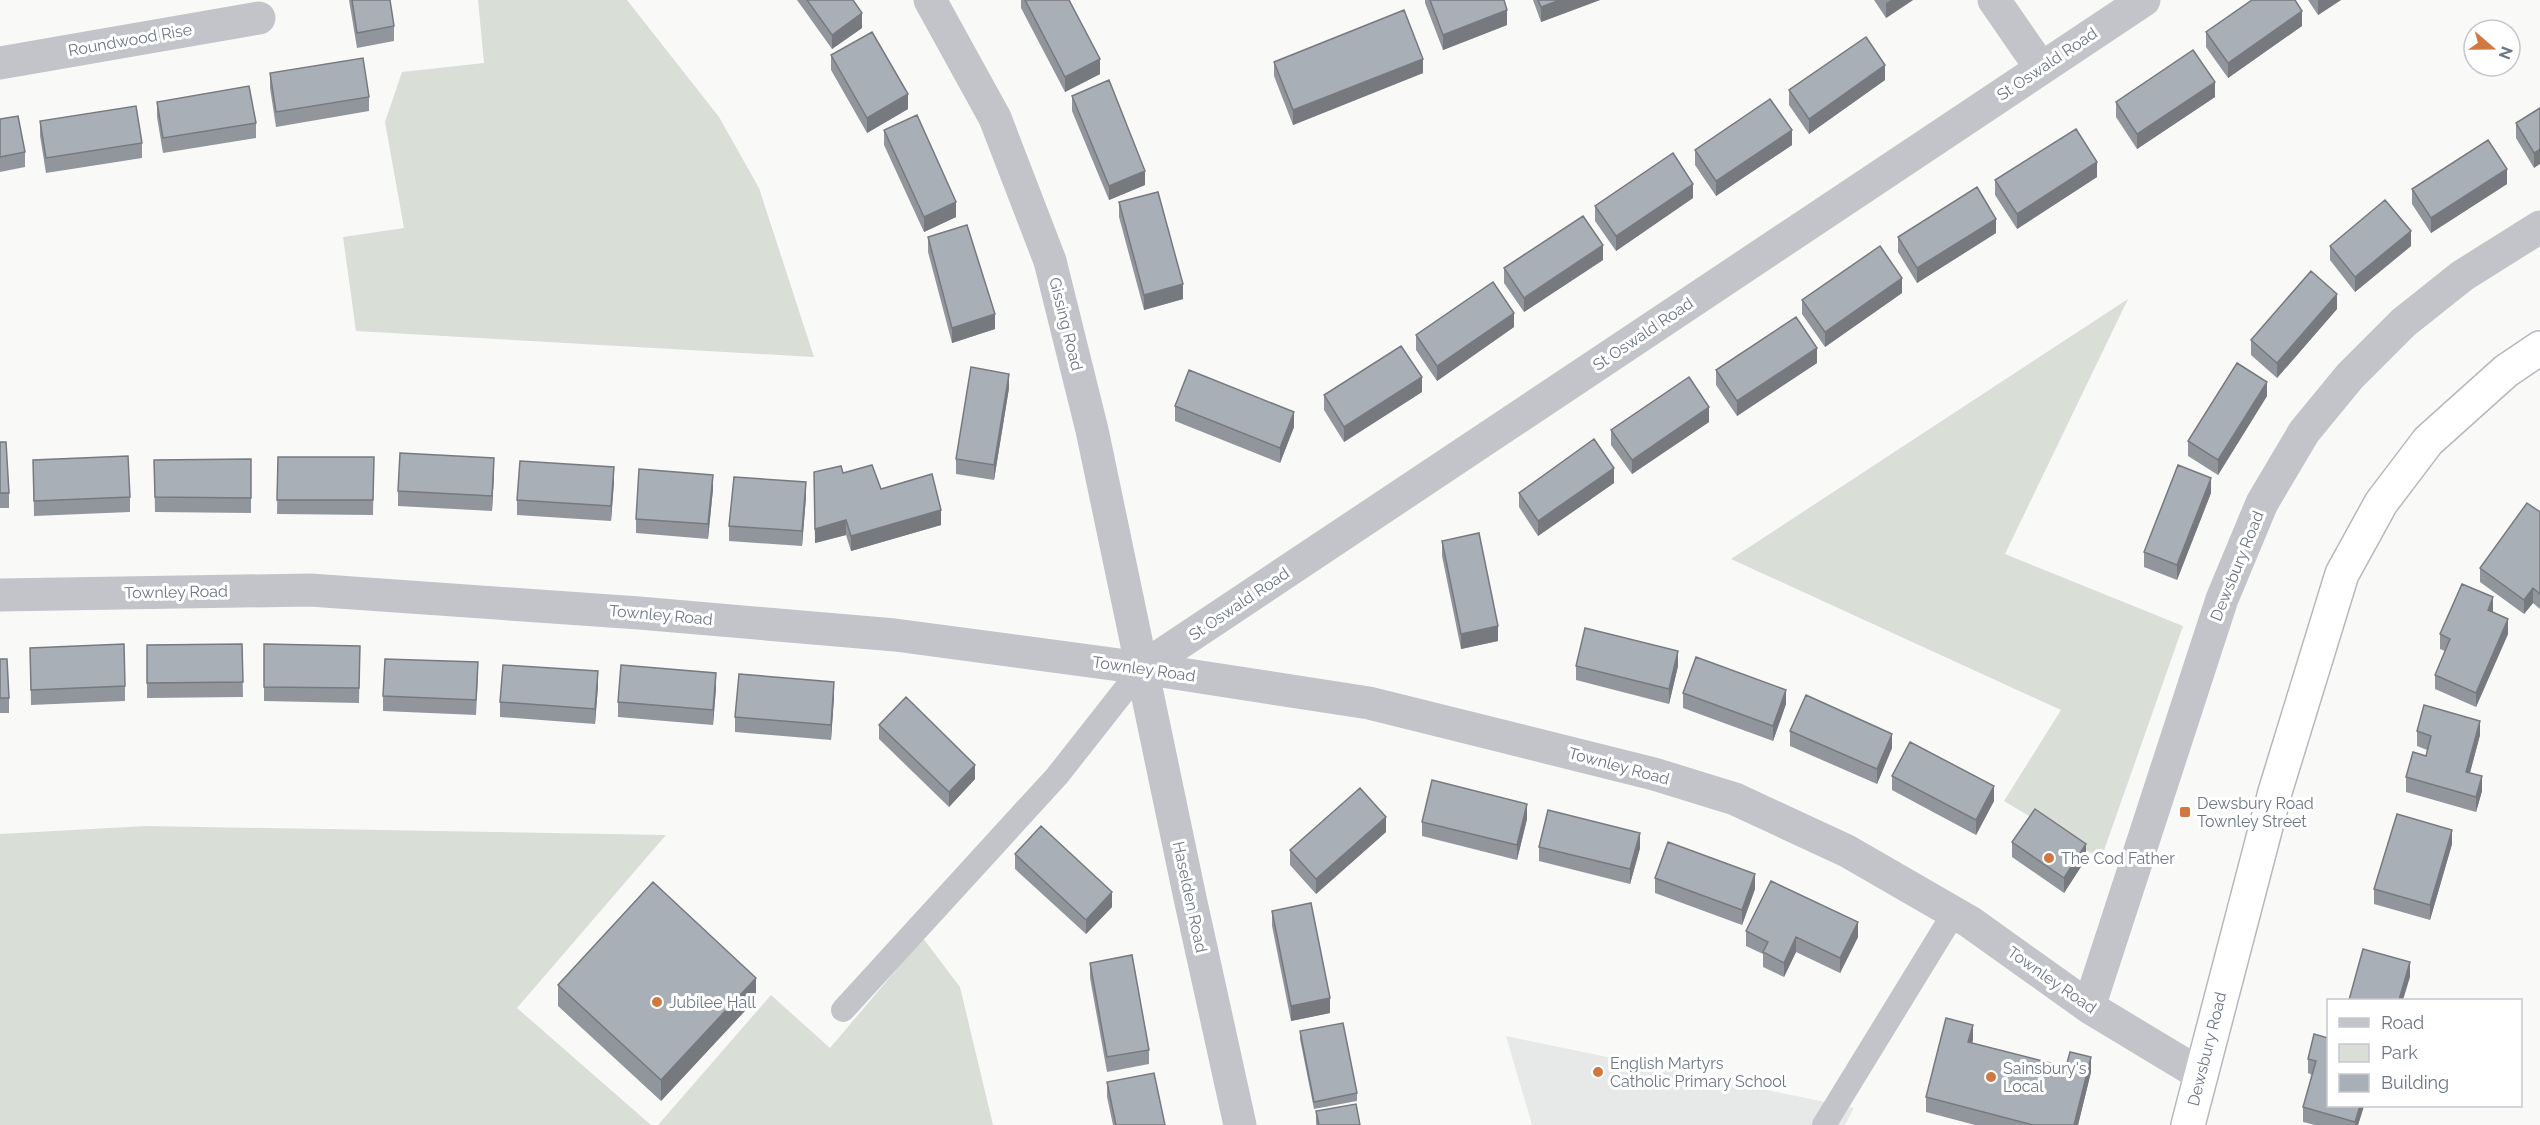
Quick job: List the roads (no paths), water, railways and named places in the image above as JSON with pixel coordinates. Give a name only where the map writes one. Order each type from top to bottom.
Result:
[{"type":"highway","name":"Dewsbury Road","points":[[2188,1125],[2275,792],[2342,574],[2381,503],[2428,441],[2506,371],[2540,348]]},
{"type":"street","name":"Gissing Road","points":[[930,0],[995,118],[1050,261],[1092,430],[1142,669]]},
{"type":"street","points":[[1994,0],[2041,69]]},
{"type":"street","name":"St Oswald Road","points":[[1142,669],[2144,0]]},
{"type":"street","name":"Roundwood Rise","points":[[0,63],[259,18]]},
{"type":"street","name":"Dewsbury Road","points":[[2089,1007],[2222,599],[2262,503],[2304,432],[2350,376],[2388,338],[2462,276],[2540,227]]},
{"type":"street","name":"Townley Road","points":[[0,595],[310,590],[639,613],[895,635],[1142,669],[1369,704],[1654,774],[1735,799],[1847,851],[1970,922],[2089,1007],[2200,1074]]},
{"type":"street","name":"Haselden Road","points":[[1142,669],[1240,1125]]},
{"type":"lane","points":[[843,1010],[1057,776],[1142,669]]},
{"type":"lane","points":[[1824,1125],[1954,913]]},
{"type":"place","name":"Dewsbury Road Townley Street","points":[[2185,812]]},
{"type":"place","name":"The Cod Father","points":[[2049,858]]},
{"type":"place","name":"Jubilee Hall","points":[[657,1002]]},
{"type":"place","name":"English Martyrs Catholic Primary School","points":[[1598,1072]]},
{"type":"place","name":"Sainsbury's Local","points":[[1991,1077]]}]
